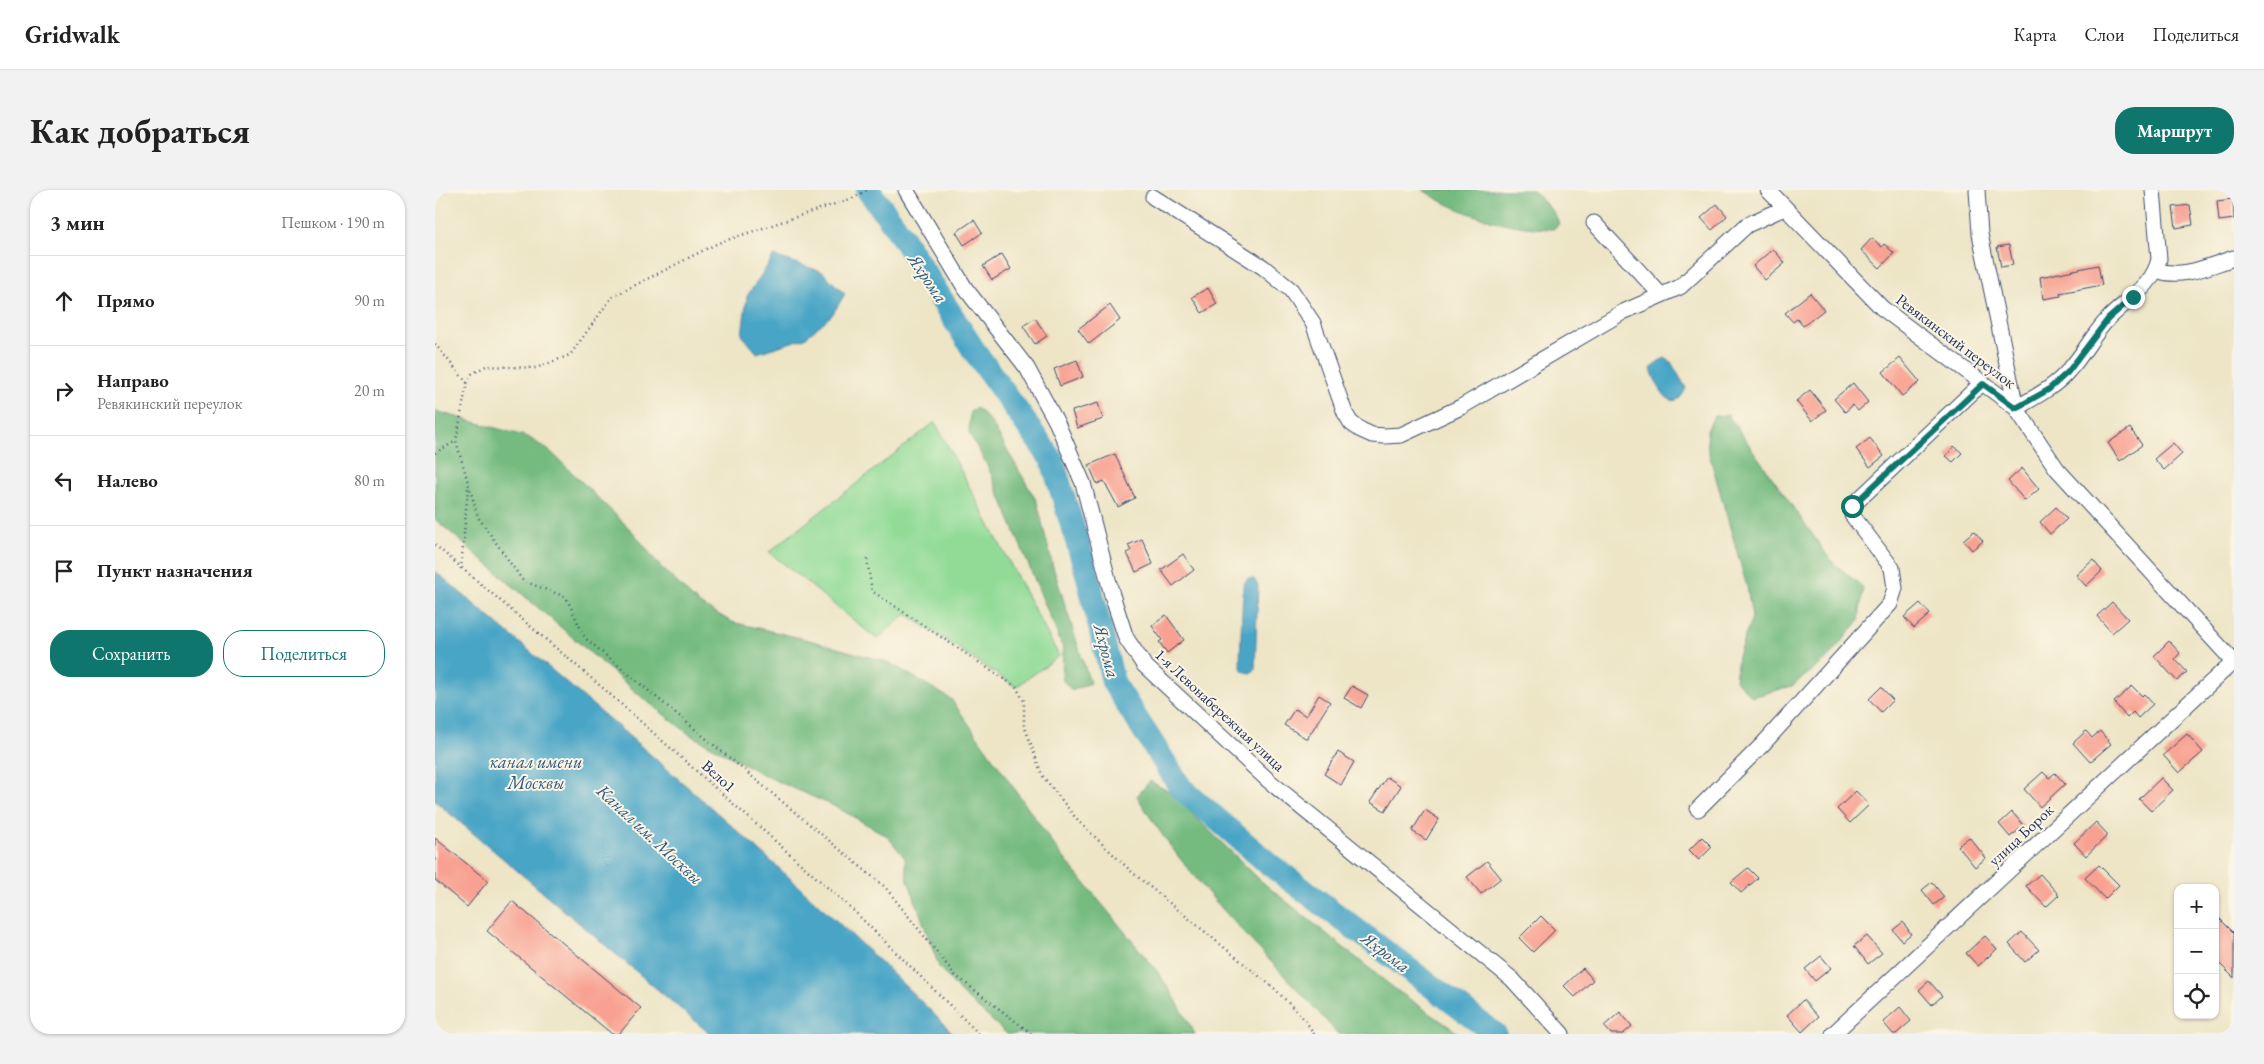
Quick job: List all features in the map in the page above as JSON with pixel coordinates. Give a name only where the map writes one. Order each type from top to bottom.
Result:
[{"type":"street","name":"1-я Левонабережная улица","points":[[906,190],[965,288],[1027,368],[1057,423],[1083,483],[1094,517],[1112,595],[1126,638],[1143,665],[1269,781],[1512,979],[1563,1034]]},
{"type":"street","name":"Ревякинский переулок","points":[[1768,190],[1882,308],[2016,408],[2057,469],[2234,661]]},
{"type":"street","points":[[1977,190],[1980,234],[2016,408],[2048,390],[2068,372],[2103,325],[2151,281],[2157,270],[2159,259],[2153,190]]},
{"type":"street","points":[[1153,197],[1263,267],[1291,290],[1313,323],[1345,413],[1351,423],[1372,435],[1401,435],[1461,408],[1623,312],[1680,286],[1747,225],[1784,208]]},
{"type":"street","points":[[1594,223],[1661,295]]},
{"type":"street","points":[[2157,270],[2167,274],[2182,274],[2234,258]]},
{"type":"street","points":[[1698,809],[1763,744],[1890,604],[1895,588],[1892,568],[1852,515],[1852,506],[1983,384]]},
{"type":"street","name":"улица Борок","points":[[1833,1034],[2234,661]]},
{"type":"path","points":[[867,190],[853,198],[718,243],[612,297],[570,355],[536,368],[486,366],[472,374],[467,383],[456,441],[478,517],[523,581],[566,597],[585,638],[885,887],[955,975],[1032,1034]]},
{"type":"path","points":[[435,344],[467,383]]},
{"type":"path","points":[[435,453],[456,441]]},
{"type":"path","points":[[461,569],[468,483]]},
{"type":"path","name":"Вело1","points":[[435,545],[604,689],[855,912],[979,1034]]},
{"type":"path","points":[[867,559],[872,591],[1016,687],[1024,701],[1024,725],[1042,775],[1078,822],[1133,873],[1275,989],[1305,1020],[1314,1034]]},
{"type":"green space","points":[[1423,190],[1533,190],[1555,214],[1559,224],[1553,229],[1502,223],[1469,213],[1437,199]]},
{"type":"green space","points":[[977,408],[991,422],[1037,502],[1053,567],[1090,683],[1072,691],[1062,679],[1063,648],[988,467],[969,433],[970,412]]},
{"type":"green space","points":[[435,411],[528,437],[551,452],[634,533],[660,566],[698,603],[732,622],[809,640],[890,663],[951,699],[1059,852],[1157,971],[1195,1034],[1007,1034],[961,993],[939,967],[907,877],[905,858],[887,836],[838,808],[768,777],[689,734],[644,699],[435,519]]},
{"type":"green space","points":[[1728,415],[1831,561],[1863,587],[1859,621],[1826,660],[1792,686],[1752,697],[1735,680],[1738,656],[1752,617],[1747,587],[1708,450],[1707,430],[1714,416]]},
{"type":"green space","points":[[935,422],[1059,656],[1016,687],[906,614],[877,639],[769,552]]},
{"type":"green space","points":[[1150,781],[1170,792],[1261,881],[1395,989],[1460,1034],[1338,1034],[1231,919],[1181,859],[1137,796]]},
{"type":"water","points":[[774,256],[823,272],[845,294],[832,315],[805,338],[757,353],[742,335],[747,296]]},
{"type":"water","points":[[1665,358],[1671,362],[1686,388],[1681,397],[1676,400],[1671,400],[1665,396],[1651,369],[1657,362]]},
{"type":"water","name":"канал имени Москвы","points":[[435,571],[699,797],[829,914],[954,1034],[710,1034],[435,801]]},
{"type":"water","points":[[1247,579],[1254,579],[1258,585],[1255,670],[1250,673],[1242,671],[1240,661],[1243,586]]},
{"type":"building","points":[[2233,199],[2234,219],[2219,221],[2217,201]]},
{"type":"building","points":[[1717,204],[1727,216],[1712,230],[1701,218]]},
{"type":"building","points":[[2190,205],[2193,225],[2176,228],[2173,207]]},
{"type":"building","points":[[974,220],[982,233],[964,245],[956,232]]},
{"type":"building","points":[[1872,238],[1882,247],[1884,244],[1894,253],[1880,268],[1861,250]]},
{"type":"building","points":[[2009,245],[2013,265],[2001,267],[1997,247]]},
{"type":"building","points":[[1773,249],[1785,263],[1765,280],[1753,266]]},
{"type":"building","points":[[1002,254],[1011,269],[992,280],[983,266]]},
{"type":"building","points":[[2098,265],[2102,285],[2060,293],[2061,296],[2043,299],[2040,277]]},
{"type":"building","points":[[1208,288],[1217,304],[1202,313],[1192,297]]},
{"type":"building","points":[[1810,293],[1824,310],[1803,326],[1797,319],[1793,322],[1785,313]]},
{"type":"building","points":[[1110,305],[1120,320],[1089,344],[1078,329]]},
{"type":"building","points":[[1035,318],[1047,336],[1035,344],[1023,326]]},
{"type":"building","points":[[1900,358],[1920,382],[1902,396],[1883,372]]},
{"type":"building","points":[[1077,360],[1083,377],[1060,386],[1054,369]]},
{"type":"building","points":[[1853,383],[1868,402],[1858,411],[1853,405],[1845,412],[1834,399]]},
{"type":"building","points":[[1810,390],[1826,410],[1812,421],[1796,401]]},
{"type":"building","points":[[1098,403],[1103,419],[1077,428],[1072,411]]},
{"type":"building","points":[[2130,428],[2142,445],[2120,461],[2108,443]]},
{"type":"building","points":[[1870,438],[1884,456],[1870,467],[1856,449]]},
{"type":"building","points":[[2173,443],[2182,454],[2164,470],[2154,459]]},
{"type":"building","points":[[1954,446],[1962,453],[1953,462],[1946,456]]},
{"type":"building","points":[[1115,454],[1135,498],[1118,507],[1104,481],[1097,484],[1089,465]]},
{"type":"building","points":[[2022,468],[2039,489],[2025,501],[2008,481]]},
{"type":"building","points":[[2056,507],[2067,519],[2050,534],[2040,522]]},
{"type":"building","points":[[1974,531],[1983,541],[1972,550],[1963,540]]},
{"type":"building","points":[[1142,539],[1153,564],[1136,572],[1127,553],[1131,551],[1128,545]]},
{"type":"building","points":[[1183,554],[1194,570],[1173,586],[1161,570]]},
{"type":"building","points":[[2093,560],[2102,571],[2086,586],[2076,575]]},
{"type":"building","points":[[2112,602],[2128,619],[2112,633],[2097,616]]},
{"type":"building","points":[[1920,603],[1930,614],[1914,628],[1904,617]]},
{"type":"building","points":[[1166,615],[1184,640],[1167,653],[1159,642],[1162,640],[1152,626]]},
{"type":"building","points":[[2169,641],[2180,653],[2175,659],[2187,672],[2177,681],[2154,656]]},
{"type":"building","points":[[1352,686],[1368,695],[1361,708],[1344,698]]},
{"type":"building","points":[[2132,686],[2142,696],[2144,694],[2153,704],[2138,718],[2133,712],[2127,718],[2114,702]]},
{"type":"building","points":[[1881,687],[1893,700],[1881,712],[1869,699]]},
{"type":"building","points":[[1319,695],[1330,702],[1307,739],[1284,725],[1295,709],[1306,716]]},
{"type":"building","points":[[2086,731],[2092,738],[2100,731],[2111,744],[2090,762],[2073,743]]},
{"type":"building","points":[[2187,734],[2203,752],[2179,773],[2163,755]]},
{"type":"building","points":[[1338,752],[1354,762],[1341,785],[1324,774]]},
{"type":"building","points":[[2043,772],[2049,778],[2055,773],[2065,784],[2040,807],[2024,789]]},
{"type":"building","points":[[1387,777],[1401,786],[1385,811],[1370,802]]},
{"type":"building","points":[[2161,778],[2173,790],[2151,811],[2139,799]]},
{"type":"building","points":[[1856,791],[1869,805],[1850,823],[1837,809]]},
{"type":"building","points":[[1425,810],[1439,819],[1426,840],[1412,831]]},
{"type":"building","points":[[2012,812],[2024,826],[2010,837],[1999,824]]},
{"type":"building","points":[[2096,822],[2108,835],[2086,856],[2074,843]]},
{"type":"building","points":[[1702,837],[1712,847],[1699,860],[1689,850]]},
{"type":"building","points":[[1969,837],[1986,858],[1975,867],[1958,846]]},
{"type":"building","points":[[435,838],[488,881],[467,907],[435,880]]},
{"type":"building","points":[[1487,861],[1501,878],[1481,894],[1467,877]]},
{"type":"building","points":[[2099,865],[2119,885],[2105,899],[2085,878]]},
{"type":"building","points":[[1748,868],[1758,878],[1741,893],[1731,882]]},
{"type":"building","points":[[2040,874],[2059,895],[2046,907],[2026,886]]},
{"type":"building","points":[[1932,882],[1944,897],[1934,905],[1922,890]]},
{"type":"building","points":[[512,901],[641,1008],[619,1034],[612,1034],[487,931]]},
{"type":"building","points":[[1541,916],[1555,930],[1533,952],[1519,938]]},
{"type":"building","points":[[2219,918],[2234,933],[2234,978],[2219,963]]},
{"type":"building","points":[[1903,922],[1911,934],[1902,941],[1893,930]]},
{"type":"building","points":[[2022,932],[2039,950],[2025,962],[2009,944]]},
{"type":"building","points":[[1867,936],[1882,953],[1868,964],[1854,946]]},
{"type":"building","points":[[1985,936],[1997,949],[1978,966],[1966,953]]},
{"type":"building","points":[[1821,956],[1831,968],[1815,981],[1805,969]]},
{"type":"building","points":[[1583,968],[1593,980],[1575,997],[1564,986]]},
{"type":"building","points":[[1929,981],[1942,996],[1932,1005],[1919,990]]},
{"type":"building","points":[[1803,1000],[1818,1017],[1802,1032],[1787,1015]]},
{"type":"building","points":[[1900,1007],[1911,1021],[1896,1034],[1893,1034],[1883,1022]]},
{"type":"building","points":[[1620,1012],[1632,1026],[1623,1034],[1611,1034],[1604,1026]]},
{"type":"waterway","name":"Яхрома","points":[[868,190],[895,226],[973,349],[1052,460],[1088,577],[1113,682],[1181,788],[1269,864],[1495,1034]]},
{"type":"route","points":[[1852,506],[1983,384],[2016,408],[2048,390],[2068,372],[2108,319],[2133,297]]},
{"type":"water label","name":"Канал им. Москвы","points":[[650,834]]}]
